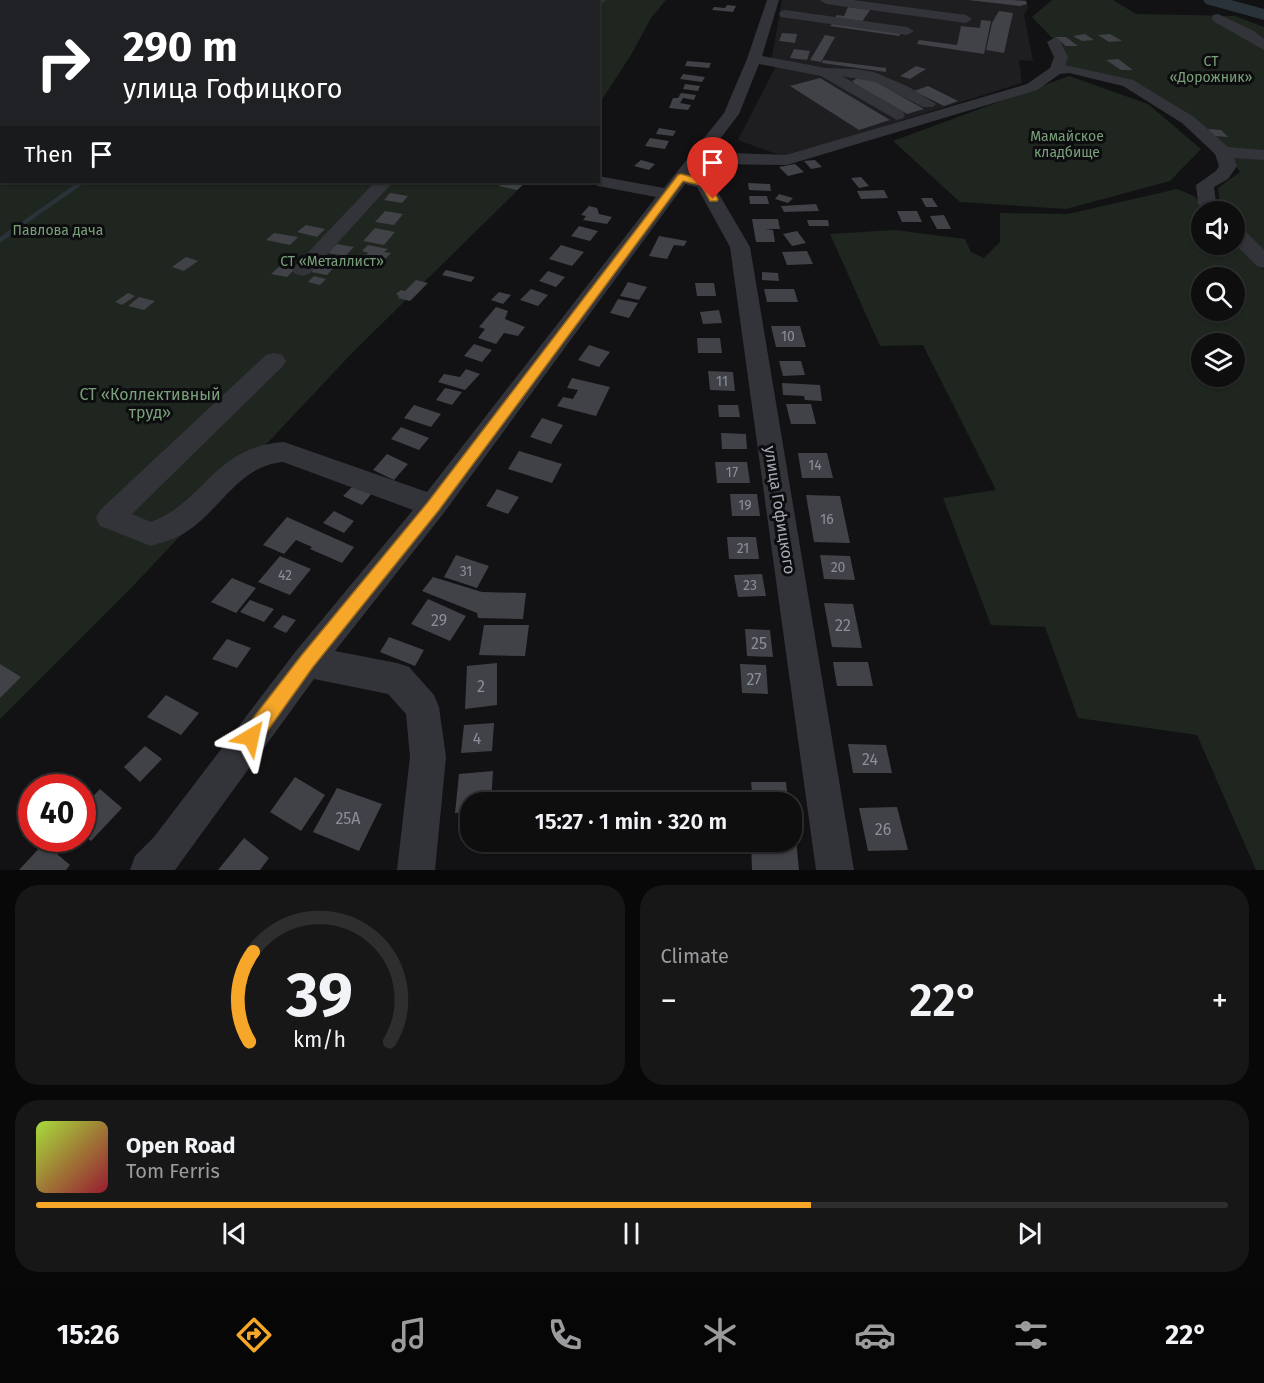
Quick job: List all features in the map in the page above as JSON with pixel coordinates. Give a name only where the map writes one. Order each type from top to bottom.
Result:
[{"type":"street","points":[[149,870],[167,850],[307,662],[433,506],[674,186],[731,114],[754,59],[765,24],[779,7],[796,4],[793,0]]},
{"type":"street","points":[[826,0],[966,19]]},
{"type":"street","points":[[779,7],[907,31]]},
{"type":"street","points":[[1218,18],[1249,34],[1264,46]]},
{"type":"street","points":[[1054,42],[1061,57],[1056,70]]},
{"type":"street","points":[[754,59],[825,72],[845,71],[879,77],[928,104]]},
{"type":"street","points":[[699,155],[720,159],[787,160],[1032,87],[1056,70],[1070,69],[1128,83],[1188,120],[1223,152],[1228,166],[1222,175],[1205,185],[1207,201]]},
{"type":"street","points":[[825,72],[897,115]]},
{"type":"street","points":[[1223,152],[1264,154]]},
{"type":"street","name":"улица Гофицкого","points":[[600,181],[674,186],[704,183],[740,247],[835,870]]},
{"type":"street","points":[[302,270],[383,183]]},
{"type":"street","points":[[1245,242],[1264,262]]},
{"type":"street","points":[[274,361],[110,518],[151,534],[176,524],[235,470],[252,457],[271,451],[284,452],[433,506]]},
{"type":"street","points":[[307,662],[398,679],[422,707],[428,757],[416,870]]},
{"type":"shaded area","points":[[782,0],[1026,0],[1028,9],[1024,14],[1033,61],[1019,60],[1022,83],[785,157],[738,140],[776,66],[772,57]]},
{"type":"green space","points":[[600,0],[666,0],[651,18],[631,55],[600,102]]},
{"type":"green space","name":"СТ «Дорожник»","points":[[1052,0],[1113,0],[1136,14],[1235,16],[1264,27],[1264,256],[1245,234],[1245,201],[1220,201],[1218,188],[1240,172],[1225,149],[1130,81],[1064,65],[1061,47],[1032,17]]},
{"type":"green space","name":"Мамайское кладбище","points":[[1069,76],[1148,104],[1201,149],[1170,181],[1066,209],[960,202],[893,141]]},
{"type":"green space","points":[[0,183],[525,183],[354,351],[134,585],[0,719]]},
{"type":"green space","points":[[1177,189],[1194,196],[1199,201],[1191,201],[1191,255],[1245,255],[1245,250],[1264,270],[1264,870],[1256,870],[1197,735],[1078,718],[1045,627],[991,625],[943,498],[996,490],[923,345],[880,346],[830,234],[895,230],[965,239],[971,252],[984,258],[1000,242],[1000,213],[1068,214]]},
{"type":"building","points":[[968,0],[1012,0],[1026,1],[1027,4],[1020,6]]},
{"type":"building","points":[[727,5],[736,6],[733,12],[712,10],[714,7],[725,8]]},
{"type":"building","points":[[848,7],[870,10],[862,22],[835,18],[837,15],[844,16]]},
{"type":"building","points":[[999,11],[1013,13],[1004,53],[986,50],[992,23]]},
{"type":"building","points":[[981,20],[991,21],[984,54],[917,44],[919,40],[957,45],[961,26],[980,28]]},
{"type":"building","points":[[832,24],[901,33],[899,36],[830,26]]},
{"type":"building","points":[[782,33],[797,34],[795,43],[779,41]]},
{"type":"building","points":[[1085,34],[1094,40],[1082,41],[1073,36]]},
{"type":"building","points":[[1110,34],[1122,41],[1109,42],[1098,35]]},
{"type":"building","points":[[825,35],[835,37],[821,62],[810,60]]},
{"type":"building","points":[[1055,37],[1066,37],[1078,46],[1066,46]]},
{"type":"building","points":[[794,49],[810,51],[807,60],[790,58]]},
{"type":"building","points":[[1118,59],[1133,70],[1121,70],[1106,60]]},
{"type":"building","points":[[823,60],[886,68],[886,72],[822,63]]},
{"type":"building","points":[[687,61],[711,63],[709,68],[685,66]]},
{"type":"building","points":[[916,66],[926,69],[910,79],[900,76]]},
{"type":"building","points":[[683,74],[705,77],[702,82],[680,79]]},
{"type":"building","points":[[820,78],[890,120],[859,130],[790,86]]},
{"type":"building","points":[[858,78],[871,79],[924,109],[907,114],[852,81]]},
{"type":"building","points":[[685,84],[700,86],[698,91],[683,89]]},
{"type":"building","points":[[928,86],[958,101],[944,106],[914,91]]},
{"type":"building","points":[[681,93],[696,95],[694,100],[683,98],[680,103],[691,105],[688,110],[669,108],[673,98],[678,98]]},
{"type":"building","points":[[659,128],[676,131],[673,136],[656,134]]},
{"type":"building","points":[[1208,129],[1221,130],[1228,137],[1214,136]]},
{"type":"building","points":[[650,138],[669,141],[665,149],[645,146]]},
{"type":"building","points":[[641,160],[655,164],[649,170],[634,166]]},
{"type":"building","points":[[815,160],[822,167],[811,169],[804,161]]},
{"type":"building","points":[[795,164],[804,172],[788,176],[779,167]]},
{"type":"building","points":[[861,177],[869,186],[859,188],[851,178]]},
{"type":"building","points":[[503,183],[525,183],[517,190],[499,186]]},
{"type":"building","points":[[748,183],[770,184],[771,191],[749,190]]},
{"type":"building","points":[[884,190],[888,198],[861,199],[857,191]]},
{"type":"building","points":[[390,193],[408,196],[402,203],[384,200]]},
{"type":"building","points":[[779,194],[793,198],[788,203],[775,199]]},
{"type":"building","points":[[749,196],[767,196],[769,204],[750,204]]},
{"type":"building","points":[[921,198],[932,198],[938,207],[926,207]]},
{"type":"building","points":[[816,204],[819,211],[784,212],[781,206]]},
{"type":"building","points":[[589,206],[597,208],[599,214],[612,217],[607,224],[583,220],[586,216],[581,215]]},
{"type":"building","points":[[385,211],[403,214],[394,225],[375,222]]},
{"type":"building","points":[[897,211],[917,211],[922,222],[902,222]]},
{"type":"building","points":[[944,215],[951,229],[937,229],[930,216]]},
{"type":"building","points":[[752,219],[778,219],[780,229],[765,229],[773,230],[775,242],[756,242]]},
{"type":"building","points":[[807,220],[828,220],[829,226],[809,226]]},
{"type":"building","points":[[306,225],[325,229],[317,237],[297,232]]},
{"type":"building","points":[[579,226],[598,231],[590,241],[571,236]]},
{"type":"building","points":[[375,228],[395,232],[384,245],[363,241]]},
{"type":"building","points":[[797,231],[806,243],[792,246],[783,234]]},
{"type":"building","points":[[274,233],[298,237],[290,245],[266,240]]},
{"type":"building","points":[[659,236],[687,241],[684,246],[674,245],[667,259],[649,256]]},
{"type":"building","points":[[337,244],[354,247],[345,256],[328,253]]},
{"type":"building","points":[[368,245],[388,249],[384,252],[391,253],[381,263],[362,259],[368,253],[362,251]]},
{"type":"building","points":[[561,245],[584,252],[572,266],[549,259]]},
{"type":"building","points":[[807,251],[813,264],[787,265],[782,252]]},
{"type":"building","points":[[186,257],[198,261],[184,271],[172,267]]},
{"type":"building","points":[[329,260],[339,262],[327,275],[311,272],[319,263],[325,264]]},
{"type":"building","points":[[282,264],[297,267],[287,277],[271,274]]},
{"type":"building","points":[[446,270],[475,277],[471,282],[442,275]]},
{"type":"building","points":[[548,271],[565,277],[556,287],[539,281]]},
{"type":"building","points":[[762,272],[778,273],[779,281],[762,280]]},
{"type":"building","points":[[314,276],[326,279],[320,285],[308,282]]},
{"type":"building","points":[[416,280],[428,283],[410,301],[398,298],[396,294],[401,290],[405,291]]},
{"type":"building","points":[[628,282],[647,287],[639,300],[620,296]]},
{"type":"building","points":[[695,283],[714,283],[716,296],[697,296]]},
{"type":"building","points":[[531,289],[548,295],[538,306],[520,300]]},
{"type":"building","points":[[764,289],[794,289],[798,302],[767,302]]},
{"type":"building","points":[[499,292],[511,295],[503,304],[491,300]]},
{"type":"building","points":[[128,293],[135,296],[122,305],[115,302]]},
{"type":"building","points":[[139,297],[155,301],[144,310],[128,306]]},
{"type":"building","points":[[618,299],[638,303],[629,318],[610,313]]},
{"type":"building","points":[[496,307],[508,311],[505,319],[525,327],[518,336],[504,333],[496,344],[478,338],[485,329],[479,327]]},
{"type":"building","points":[[719,310],[722,323],[703,324],[700,312]]},
{"type":"building","points":[[771,326],[800,326],[806,347],[776,347]]},
{"type":"building","points":[[697,338],[720,338],[722,353],[698,353]]},
{"type":"building","points":[[474,344],[492,350],[482,362],[464,356]]},
{"type":"building","points":[[589,345],[610,352],[599,367],[578,360]]},
{"type":"building","points":[[779,361],[801,361],[805,375],[783,376]]},
{"type":"building","points":[[466,369],[480,374],[465,390],[438,382],[444,374],[460,377]]},
{"type":"building","points":[[708,371],[733,372],[735,391],[710,390]]},
{"type":"building","points":[[572,378],[610,387],[596,416],[557,406],[563,397],[573,399],[578,390],[567,388]]},
{"type":"building","points":[[782,383],[820,385],[822,401],[805,400],[804,396],[783,395]]},
{"type":"building","points":[[445,388],[462,392],[452,405],[436,400]]},
{"type":"building","points":[[786,404],[811,404],[816,424],[791,424]]},
{"type":"building","points":[[414,405],[441,414],[431,427],[404,418]]},
{"type":"building","points":[[718,405],[738,405],[740,417],[719,417]]},
{"type":"building","points":[[542,418],[563,425],[551,444],[530,437]]},
{"type":"building","points":[[401,427],[429,438],[419,450],[391,439]]},
{"type":"building","points":[[721,433],[746,434],[747,449],[722,449]]},
{"type":"building","points":[[519,451],[562,464],[552,483],[508,469]]},
{"type":"building","points":[[798,453],[827,453],[833,478],[802,478]]},
{"type":"building","points":[[387,454],[408,464],[394,480],[373,470]]},
{"type":"building","points":[[715,462],[747,462],[750,483],[717,483]]},
{"type":"building","points":[[356,483],[374,491],[362,505],[343,496]]},
{"type":"building","points":[[497,489],[519,497],[508,514],[486,506]]},
{"type":"building","points":[[730,494],[757,494],[760,516],[732,516]]},
{"type":"building","points":[[806,495],[840,496],[850,543],[814,542]]},
{"type":"building","points":[[334,511],[354,521],[344,533],[323,523]]},
{"type":"building","points":[[287,517],[354,547],[342,563],[296,540],[284,554],[263,545]]},
{"type":"building","points":[[727,537],[756,537],[759,559],[729,559]]},
{"type":"building","points":[[456,555],[489,566],[477,588],[444,577]]},
{"type":"building","points":[[820,555],[850,556],[855,580],[824,579]]},
{"type":"building","points":[[280,556],[311,569],[290,595],[258,582]]},
{"type":"building","points":[[762,574],[766,596],[738,597],[734,575]]},
{"type":"building","points":[[433,577],[482,592],[526,593],[523,619],[478,618],[477,613],[422,591]]},
{"type":"building","points":[[232,578],[256,588],[236,613],[211,602]]},
{"type":"building","points":[[428,599],[466,616],[450,641],[411,624]]},
{"type":"building","points":[[250,600],[274,609],[264,622],[240,612]]},
{"type":"building","points":[[824,603],[853,604],[862,648],[832,647]]},
{"type":"building","points":[[283,615],[296,620],[286,633],[273,627]]},
{"type":"building","points":[[484,625],[529,625],[525,656],[479,655]]},
{"type":"building","points":[[745,629],[770,630],[773,657],[747,656]]},
{"type":"building","points":[[389,637],[424,650],[415,666],[380,652]]},
{"type":"building","points":[[227,639],[251,648],[237,668],[212,659]]},
{"type":"building","points":[[833,662],[868,662],[873,686],[837,686]]},
{"type":"building","points":[[497,663],[497,705],[465,709],[467,666]]},
{"type":"building","points":[[0,664],[21,677],[0,698]]},
{"type":"building","points":[[740,664],[766,665],[768,694],[742,693]]},
{"type":"building","points":[[166,695],[199,713],[181,735],[147,717]]},
{"type":"building","points":[[494,723],[492,751],[461,753],[464,725]]},
{"type":"building","points":[[848,744],[886,745],[892,773],[853,773]]},
{"type":"building","points":[[145,746],[162,759],[140,782],[124,767]]},
{"type":"building","points":[[493,771],[492,792],[460,792],[460,812],[455,813],[459,774]]},
{"type":"building","points":[[295,777],[325,795],[301,831],[270,812]]},
{"type":"building","points":[[751,782],[786,782],[787,792],[752,792]]},
{"type":"building","points":[[337,788],[382,804],[359,851],[313,832]]},
{"type":"building","points":[[100,789],[122,808],[96,836],[96,793]]},
{"type":"building","points":[[897,807],[908,850],[868,851],[859,808]]},
{"type":"building","points":[[244,838],[269,858],[260,870],[218,870]]},
{"type":"building","points":[[36,852],[55,852],[70,865],[66,870],[19,870]]},
{"type":"building","points":[[751,852],[797,852],[799,870],[752,870]]},
{"type":"waterway","points":[[1212,0],[1264,15]]},
{"type":"waterway","points":[[5,236],[81,183]]},
{"type":"waterway","points":[[0,240],[7,235]]},
{"type":"route","points":[[251,737],[307,662],[433,506],[681,177],[704,183],[713,199]]},
{"type":"park label","name":"Павлова дача","points":[[58,230]]},
{"type":"park label","name":"СТ «Металлист»","points":[[332,261]]},
{"type":"park label","name":"СТ «Коллективный труд»","points":[[150,403]]}]
